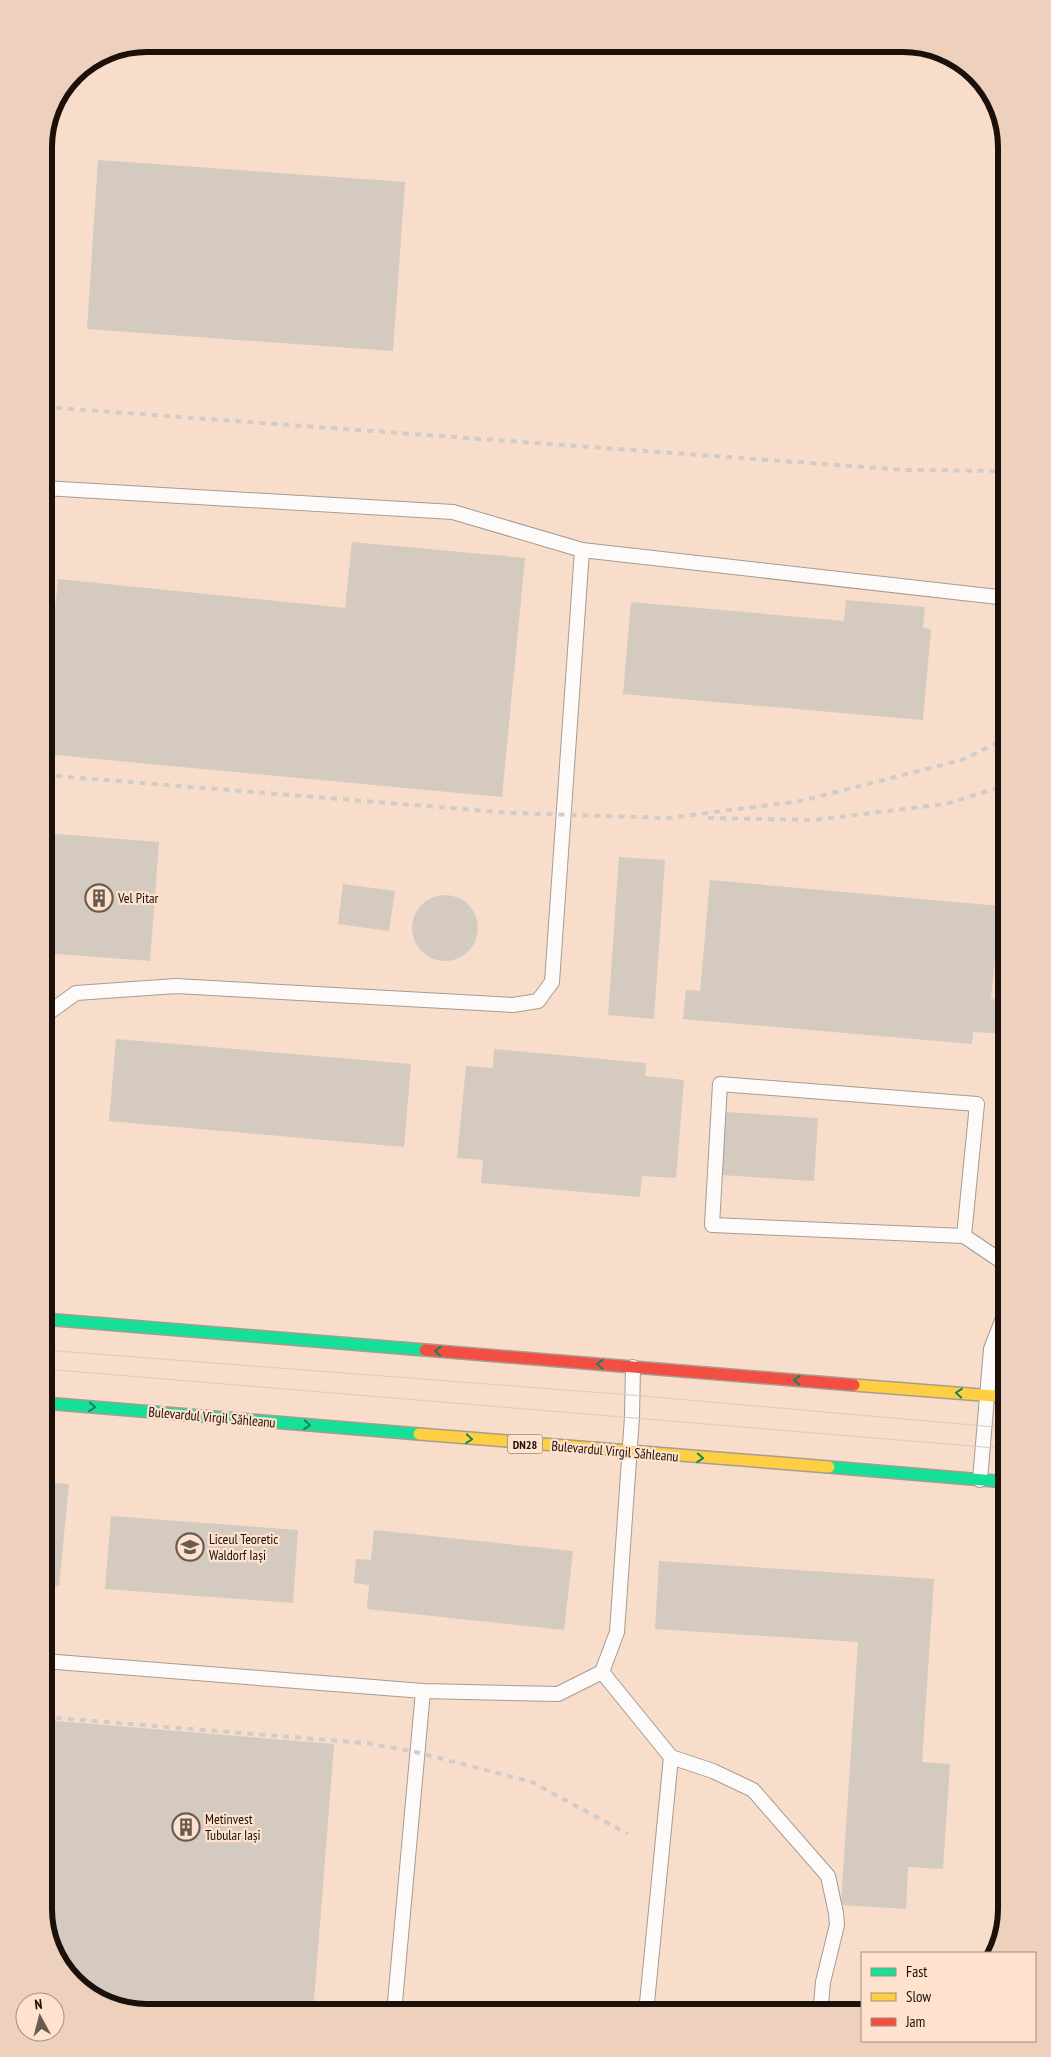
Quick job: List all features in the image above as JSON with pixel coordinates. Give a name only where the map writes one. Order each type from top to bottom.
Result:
[{"type":"main road","points":[[52,1320],[998,1396]]},
{"type":"main road","name":"Bulevardul Virgil Săhleanu","points":[[52,1404],[629,1453],[998,1481]]},
{"type":"lane","points":[[53,489],[453,512],[582,550],[998,597]]},
{"type":"lane","points":[[53,1010],[76,993],[176,986],[513,1005],[538,1001],[552,982],[582,550]]},
{"type":"lane","points":[[964,1236],[977,1104],[720,1084],[712,1225],[964,1236],[998,1259]]},
{"type":"lane","points":[[980,1480],[991,1349],[998,1331]]},
{"type":"lane","points":[[52,1663],[423,1691],[558,1694],[602,1672],[617,1632],[633,1366]]},
{"type":"lane","points":[[602,1672],[672,1756],[713,1771],[753,1790],[828,1876],[837,1925],[822,1982],[821,2004]]},
{"type":"lane","points":[[395,2004],[423,1691]]},
{"type":"lane","points":[[647,2004],[672,1756]]},
{"type":"shaded area","points":[[910,53],[922,54],[940,60],[961,72],[979,90],[991,111],[998,135],[998,1922],[989,1952],[861,1952],[861,2004],[141,2004],[129,2003],[105,1995],[95,1989],[76,1972],[62,1952],[54,1928],[52,1910],[53,135],[62,105],[80,80],[105,62],[129,54]]},
{"type":"building","points":[[98,160],[405,182],[393,351],[87,329]]},
{"type":"building","points":[[352,542],[525,558],[502,797],[53,755],[53,634],[58,579],[345,608]]},
{"type":"building","points":[[846,600],[925,607],[923,628],[931,629],[923,720],[623,694],[631,602],[844,621]]},
{"type":"building","name":"Vel Pitar","points":[[53,834],[159,842],[150,961],[53,954]]},
{"type":"building","points":[[619,857],[665,860],[654,1019],[608,1015]]},
{"type":"building","points":[[710,880],[998,906],[998,927],[991,999],[998,1000],[998,1033],[973,1032],[972,1044],[683,1019],[686,990],[700,991]]},
{"type":"building","points":[[343,884],[395,891],[389,931],[338,924]]},
{"type":"building","points":[[439,895],[451,895],[463,900],[473,910],[478,922],[476,941],[463,956],[451,961],[439,961],[427,956],[417,946],[412,934],[412,922],[417,910],[427,900]]},
{"type":"building","points":[[116,1039],[411,1064],[404,1147],[109,1121]]},
{"type":"building","points":[[494,1049],[646,1063],[645,1076],[684,1080],[676,1178],[642,1176],[640,1197],[481,1183],[483,1160],[457,1158],[466,1066],[493,1068]]},
{"type":"building","points":[[725,1112],[818,1118],[814,1181],[721,1175]]},
{"type":"building","points":[[52,1483],[69,1484],[59,1586],[52,1586]]},
{"type":"building","points":[[111,1516],[298,1530],[293,1603],[105,1589]]},
{"type":"building","points":[[374,1530],[573,1551],[564,1630],[367,1609],[369,1585],[354,1583],[356,1559],[371,1560]]},
{"type":"building","points":[[659,1561],[934,1579],[922,1762],[950,1764],[943,1869],[908,1867],[906,1909],[841,1905],[858,1642],[655,1629]]},
{"type":"building","name":"Metinvest Tubular Iași","points":[[52,1721],[334,1744],[314,2004],[129,2003],[105,1995],[95,1989],[76,1972],[62,1952],[54,1928],[52,1910]]},
{"type":"tram line","points":[[52,1351],[631,1395],[998,1427]]},
{"type":"tram line","points":[[52,1370],[998,1448]]},
{"type":"railway","points":[[53,408],[905,470],[998,471]]},
{"type":"railway","points":[[53,776],[512,813],[668,818],[801,801],[962,760],[998,742]]},
{"type":"railway","points":[[708,818],[814,820],[946,804],[998,788]]},
{"type":"railway","points":[[52,1718],[365,1743],[412,1751],[532,1782],[628,1834]]},
{"type":"traffic: fast","points":[[52,1320],[425,1350]]},
{"type":"traffic: fast","points":[[52,1404],[419,1434]]},
{"type":"traffic: fast","points":[[829,1467],[998,1481]]},
{"type":"traffic: slow","points":[[854,1385],[998,1396]]},
{"type":"traffic: slow","points":[[419,1434],[829,1467]]},
{"type":"traffic: jam","points":[[425,1350],[854,1385]]},
{"type":"place","name":"Vel Pitar","points":[[99,898]]},
{"type":"place","name":"Liceul Teoretic Waldorf Iași","points":[[190,1547]]},
{"type":"place","name":"Metinvest Tubular Iași","points":[[186,1827]]}]
